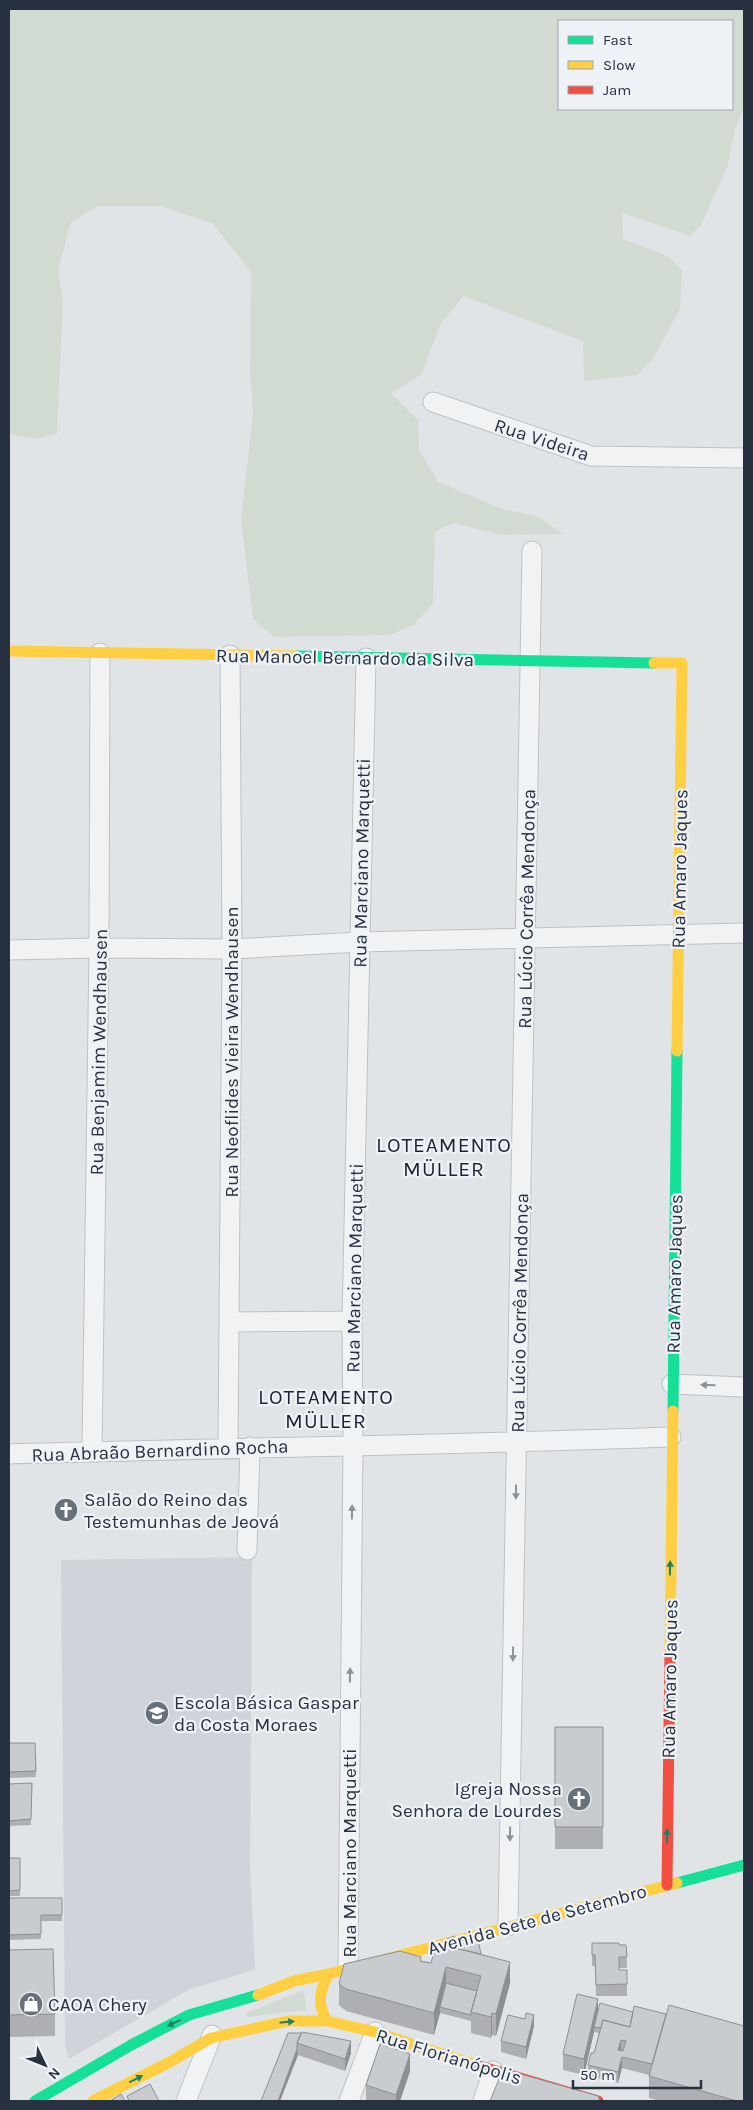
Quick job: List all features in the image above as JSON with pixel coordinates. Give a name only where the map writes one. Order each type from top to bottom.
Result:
[{"type":"street","name":"Rua Videira","points":[[433,402],[591,456],[744,458]]},
{"type":"street","name":"Rua Lúcio Corrêa Mendonça","points":[[508,1926],[532,551]]},
{"type":"street","name":"Rua Manoel Bernardo da Silva","points":[[9,651],[682,663]]},
{"type":"street","name":"Rua Benjamim Wendhausen","points":[[92,1452],[100,948],[100,653]]},
{"type":"street","name":"Rua Neoflides Vieira Wendhausen","points":[[228,1448],[232,949],[230,655]]},
{"type":"street","name":"Rua Marciano Marquetti","points":[[348,1968],[353,1446],[352,1321],[366,658]]},
{"type":"street","name":"Rua Amaro Jaques","points":[[667,1885],[682,663]]},
{"type":"street","points":[[9,950],[100,948],[232,949],[359,942],[744,933]]},
{"type":"street","points":[[228,1322],[352,1321]]},
{"type":"street","points":[[672,1384],[744,1387]]},
{"type":"street","name":"Rua Abraão Bernardino Rocha","points":[[9,1454],[250,1447],[516,1443],[671,1437]]},
{"type":"street","points":[[247,1550],[250,1447]]},
{"type":"street","name":"Avenida Sete de Setembro","points":[[35,2101],[160,2029],[189,2015],[220,2007],[294,1981],[329,1974],[744,1865]]},
{"type":"street","points":[[327,2021],[321,2010],[320,1998],[322,1987],[329,1974]]},
{"type":"street","points":[[186,2101],[211,2038],[220,2007]]},
{"type":"street","name":"Rua Florianópolis","points":[[93,2101],[170,2062],[211,2038],[288,2021],[327,2021],[376,2032],[493,2071],[598,2101]]},
{"type":"street","points":[[349,2101],[376,2032]]},
{"type":"street","points":[[483,2101],[493,2071]]},
{"type":"shaded area","points":[[9,9],[744,9],[744,106],[735,129],[728,165],[701,225],[690,236],[622,213],[623,239],[668,256],[682,270],[680,309],[652,360],[638,375],[584,381],[583,341],[463,296],[440,325],[421,375],[391,393],[418,420],[419,450],[438,482],[500,508],[539,517],[563,534],[502,535],[453,523],[435,532],[433,604],[413,625],[390,635],[274,637],[253,619],[241,519],[253,414],[250,372],[251,272],[213,224],[160,206],[97,206],[71,223],[58,270],[63,301],[57,433],[36,439],[9,434]]},
{"type":"shaded area","name":"Escola Básica Gaspar da Costa Moraes","points":[[252,1557],[250,1866],[255,1970],[190,1989],[69,2059],[65,2045],[61,1560]]},
{"type":"shaded area","points":[[304,1990],[306,2010],[247,2017],[246,2013]]},
{"type":"building","name":"Igreja Nossa Senhora de Lourdes","points":[[555,1727],[603,1727],[603,1827],[555,1827]]},
{"type":"building","points":[[9,1743],[35,1743],[36,1771],[9,1772]]},
{"type":"building","points":[[32,1783],[31,1819],[9,1821],[9,1784]]},
{"type":"building","points":[[9,1858],[20,1858],[20,1890],[9,1891]]},
{"type":"building","points":[[9,1898],[62,1898],[62,1915],[41,1915],[41,1934],[9,1935]]},
{"type":"building","points":[[477,1935],[481,1954],[454,1948],[456,1940]]},
{"type":"building","points":[[454,1936],[452,1947],[510,1962],[496,2014],[492,2013],[491,2017],[471,2012],[481,1976],[446,1967],[434,2013],[346,1989],[339,1984],[344,1964],[400,1951],[421,1957],[420,1961],[431,1963],[436,1945],[444,1943],[447,1939]]},
{"type":"building","points":[[592,1943],[619,1943],[619,1945],[626,1945],[627,1957],[619,1957],[619,1970],[627,1970],[627,1984],[596,1985],[595,1955],[592,1955]]},
{"type":"building","name":"CAOA Chery","points":[[53,1949],[55,2014],[9,2015],[9,1950]]},
{"type":"building","points":[[446,1983],[477,1991],[471,2015],[440,2007]]},
{"type":"building","points":[[577,1994],[598,1999],[584,2059],[563,2054]]},
{"type":"building","points":[[600,2003],[633,2012],[630,2027],[603,2020],[601,2028],[594,2027]]},
{"type":"building","points":[[669,2005],[744,2026],[744,2101],[737,2101],[649,2076]]},
{"type":"building","points":[[634,2006],[666,2014],[652,2064],[622,2057],[618,2072],[588,2065],[591,2053],[594,2053],[603,2020],[630,2027]],"holes":[[[621,2040],[626,2041],[623,2051],[618,2050]]]},
{"type":"building","points":[[526,2013],[534,2015],[526,2047],[501,2041],[508,2015],[525,2019]]},
{"type":"building","points":[[302,2032],[351,2041],[345,2059],[297,2043]]},
{"type":"building","points":[[288,2033],[301,2033],[278,2101],[261,2101]]},
{"type":"building","points":[[380,2044],[410,2054],[396,2095],[366,2085]]},
{"type":"building","points":[[503,2069],[598,2096],[600,2101],[490,2101]]},
{"type":"building","points":[[150,2084],[159,2101],[129,2101],[127,2096]]},
{"type":"building","points":[[121,2094],[125,2101],[110,2101]]},
{"type":"traffic: fast","points":[[296,656],[654,663]]},
{"type":"traffic: fast","points":[[673,1411],[677,1051]]},
{"type":"traffic: fast","points":[[677,1883],[744,1865]]},
{"type":"traffic: fast","points":[[35,2101],[133,2044],[189,2015],[258,1995]]},
{"type":"traffic: slow","points":[[9,651],[296,656]]},
{"type":"traffic: slow","points":[[654,663],[682,663],[677,1051]]},
{"type":"traffic: slow","points":[[670,1653],[673,1411]]},
{"type":"traffic: slow","points":[[258,1995],[294,1981],[329,1974],[677,1883]]},
{"type":"traffic: slow","points":[[327,2021],[320,1998],[329,1974]]},
{"type":"traffic: slow","points":[[93,2101],[170,2062],[211,2038],[288,2021],[327,2021],[375,2032],[476,2065]]},
{"type":"traffic: jam","points":[[667,1885],[670,1653]]},
{"type":"traffic: jam","points":[[476,2065],[598,2101]]},
{"type":"place","name":"Salão do Reino das Testemunhas de Jeová","points":[[66,1510]]},
{"type":"place","name":"Escola Básica Gaspar da Costa Moraes","points":[[157,1713]]},
{"type":"place","name":"Igreja Nossa Senhora de Lourdes","points":[[579,1799]]},
{"type":"place","name":"CAOA Chery","points":[[31,2004]]},
{"type":"district","name":"LOTEAMENTO MÜLLER","points":[[444,1157]]},
{"type":"district","name":"LOTEAMENTO MÜLLER","points":[[326,1409]]}]
